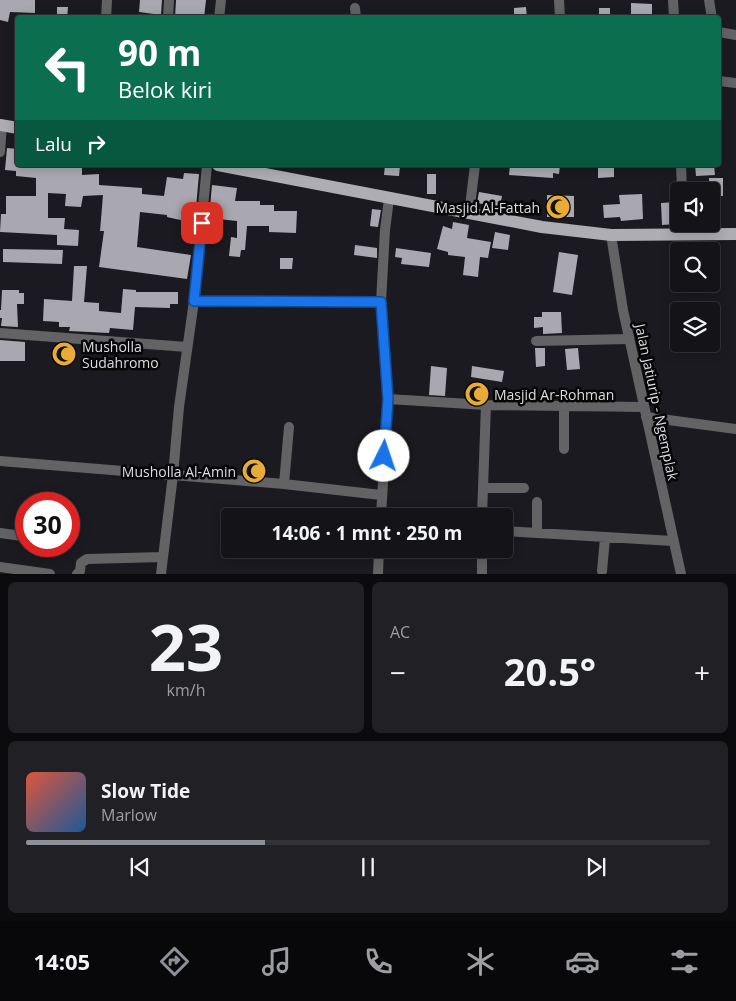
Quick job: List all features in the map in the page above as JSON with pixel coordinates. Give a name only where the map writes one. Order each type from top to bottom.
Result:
[{"type":"main road","points":[[1,125],[15,127]]},
{"type":"main road","points":[[228,167],[542,227],[611,235],[670,230]]},
{"type":"main road","points":[[715,232],[736,234]]},
{"type":"street","points":[[106,15],[107,0]]},
{"type":"street","points":[[168,15],[170,0]]},
{"type":"street","points":[[219,15],[221,0]]},
{"type":"street","points":[[559,0],[560,15]]},
{"type":"street","points":[[674,0],[674,15]]},
{"type":"street","points":[[709,0],[712,15]]},
{"type":"street","points":[[721,32],[736,35]]},
{"type":"street","points":[[721,81],[736,83]]},
{"type":"street","points":[[0,152],[1,125]]},
{"type":"street","points":[[161,574],[179,407],[194,301],[207,167]]},
{"type":"street","points":[[469,214],[475,167]]},
{"type":"street","points":[[681,167],[682,182]]},
{"type":"street","points":[[381,508],[388,399],[381,302],[385,230],[389,199]]},
{"type":"street","name":"Jalan Jatiurip - Ngemplak","points":[[611,235],[623,310],[681,574]]},
{"type":"street","points":[[194,301],[381,302]]},
{"type":"street","points":[[0,333],[187,347]]},
{"type":"street","points":[[536,341],[629,339]]},
{"type":"street","points":[[388,399],[564,406],[645,412],[736,429]]},
{"type":"street","points":[[482,508],[486,404]]},
{"type":"street","points":[[564,406],[564,449]]},
{"type":"street","points":[[284,484],[288,427]]},
{"type":"street","points":[[0,461],[284,484],[381,495]]},
{"type":"street","points":[[483,488],[524,488]]},
{"type":"street","points":[[537,502],[537,533]]},
{"type":"street","points":[[513,532],[673,541]]},
{"type":"street","points":[[0,533],[15,535]]},
{"type":"street","points":[[602,571],[605,538]]},
{"type":"street","points":[[77,574],[80,570],[81,562],[87,559],[164,557]]},
{"type":"street","points":[[378,574],[379,558]]},
{"type":"street","points":[[482,558],[482,574]]},
{"type":"street","points":[[0,567],[50,574]]},
{"type":"building","points":[[0,0],[35,0],[35,13],[10,12],[8,22],[0,20]]},
{"type":"building","points":[[140,0],[162,0],[161,15],[139,12]]},
{"type":"building","points":[[176,0],[206,0],[204,15],[175,15]]},
{"type":"building","points":[[631,3],[652,4],[652,15],[631,15]]},
{"type":"building","points":[[57,7],[68,7],[67,15],[57,15]]},
{"type":"building","points":[[526,7],[527,15],[514,15],[514,8]]},
{"type":"building","points":[[599,8],[610,8],[610,15],[599,15]]},
{"type":"building","points":[[7,148],[15,149],[15,167],[82,167],[82,175],[99,174],[99,185],[142,188],[142,194],[164,196],[167,177],[183,179],[184,173],[199,174],[194,230],[184,229],[185,221],[167,217],[167,215],[140,212],[137,247],[191,255],[187,279],[99,267],[104,231],[100,231],[103,195],[83,196],[81,207],[65,206],[66,194],[48,193],[48,218],[65,218],[64,229],[79,230],[78,246],[57,245],[57,235],[0,232],[1,214],[6,214],[6,196],[36,196],[36,178],[16,176],[16,171],[5,170]]},
{"type":"building","points":[[385,167],[400,167],[399,176],[384,175]]},
{"type":"building","points":[[510,167],[560,167],[559,174],[553,173],[553,178],[509,175]]},
{"type":"building","points":[[598,167],[614,168],[614,177],[598,178]]},
{"type":"building","points":[[695,167],[714,167],[715,175],[696,176]]},
{"type":"building","points":[[427,174],[436,174],[436,194],[427,194]]},
{"type":"building","points":[[709,178],[723,178],[723,196],[720,196],[720,182],[709,182]]},
{"type":"building","points":[[212,185],[237,188],[235,201],[260,201],[260,205],[274,205],[274,211],[297,211],[296,233],[269,232],[269,226],[247,226],[245,250],[241,250],[240,257],[229,256],[231,237],[237,238],[237,221],[209,218]]},
{"type":"building","points":[[479,192],[502,196],[500,207],[477,203]]},
{"type":"building","points":[[642,194],[643,219],[621,221],[620,217],[604,218],[603,205],[620,204],[619,195]]},
{"type":"building","points":[[547,195],[574,196],[574,217],[547,217]]},
{"type":"building","points":[[670,202],[670,224],[662,225],[661,203]]},
{"type":"building","points":[[372,209],[381,210],[378,227],[370,226]]},
{"type":"building","points":[[453,222],[469,225],[467,238],[491,242],[488,258],[480,257],[478,277],[463,275],[465,257],[448,255],[448,252],[437,249],[443,226],[452,229]]},
{"type":"building","points":[[495,232],[510,235],[508,250],[492,248]]},
{"type":"building","points":[[355,245],[377,248],[377,258],[354,255]]},
{"type":"building","points":[[396,248],[431,253],[429,267],[401,264],[402,258],[395,257]]},
{"type":"building","points":[[3,249],[63,250],[62,264],[3,262]]},
{"type":"building","points":[[559,252],[578,255],[572,295],[553,292]]},
{"type":"building","points":[[280,258],[293,258],[292,269],[280,269]]},
{"type":"building","points":[[74,266],[87,266],[84,302],[99,303],[99,311],[121,313],[123,289],[136,290],[136,292],[178,292],[178,304],[170,304],[170,308],[135,307],[133,330],[110,328],[109,333],[69,331],[70,327],[59,327],[59,322],[43,321],[44,299],[72,301]]},
{"type":"building","points":[[2,290],[19,290],[19,293],[24,293],[24,304],[17,304],[18,327],[1,326]]},
{"type":"building","points":[[542,312],[561,312],[562,333],[543,334],[543,327],[534,328],[534,317],[542,317]]},
{"type":"building","points":[[0,340],[25,342],[25,361],[0,361]]},
{"type":"building","points":[[535,348],[545,348],[545,366],[536,367]]},
{"type":"building","points":[[578,348],[580,369],[567,370],[565,349]]},
{"type":"building","points":[[431,366],[447,368],[445,396],[429,395]]},
{"type":"building","points":[[472,366],[504,371],[502,382],[471,377]]},
{"type":"place","name":"Masjid Al-Fattah","points":[[558,207]]},
{"type":"place","name":"Musholla Sudahromo","points":[[64,354]]},
{"type":"place","name":"Masjid Ar-Rohman","points":[[477,394]]},
{"type":"place","name":"Musholla Al-Amin","points":[[254,471]]},
{"type":"route","points":[[202,223],[194,301],[381,302],[388,399],[384,456]]}]
